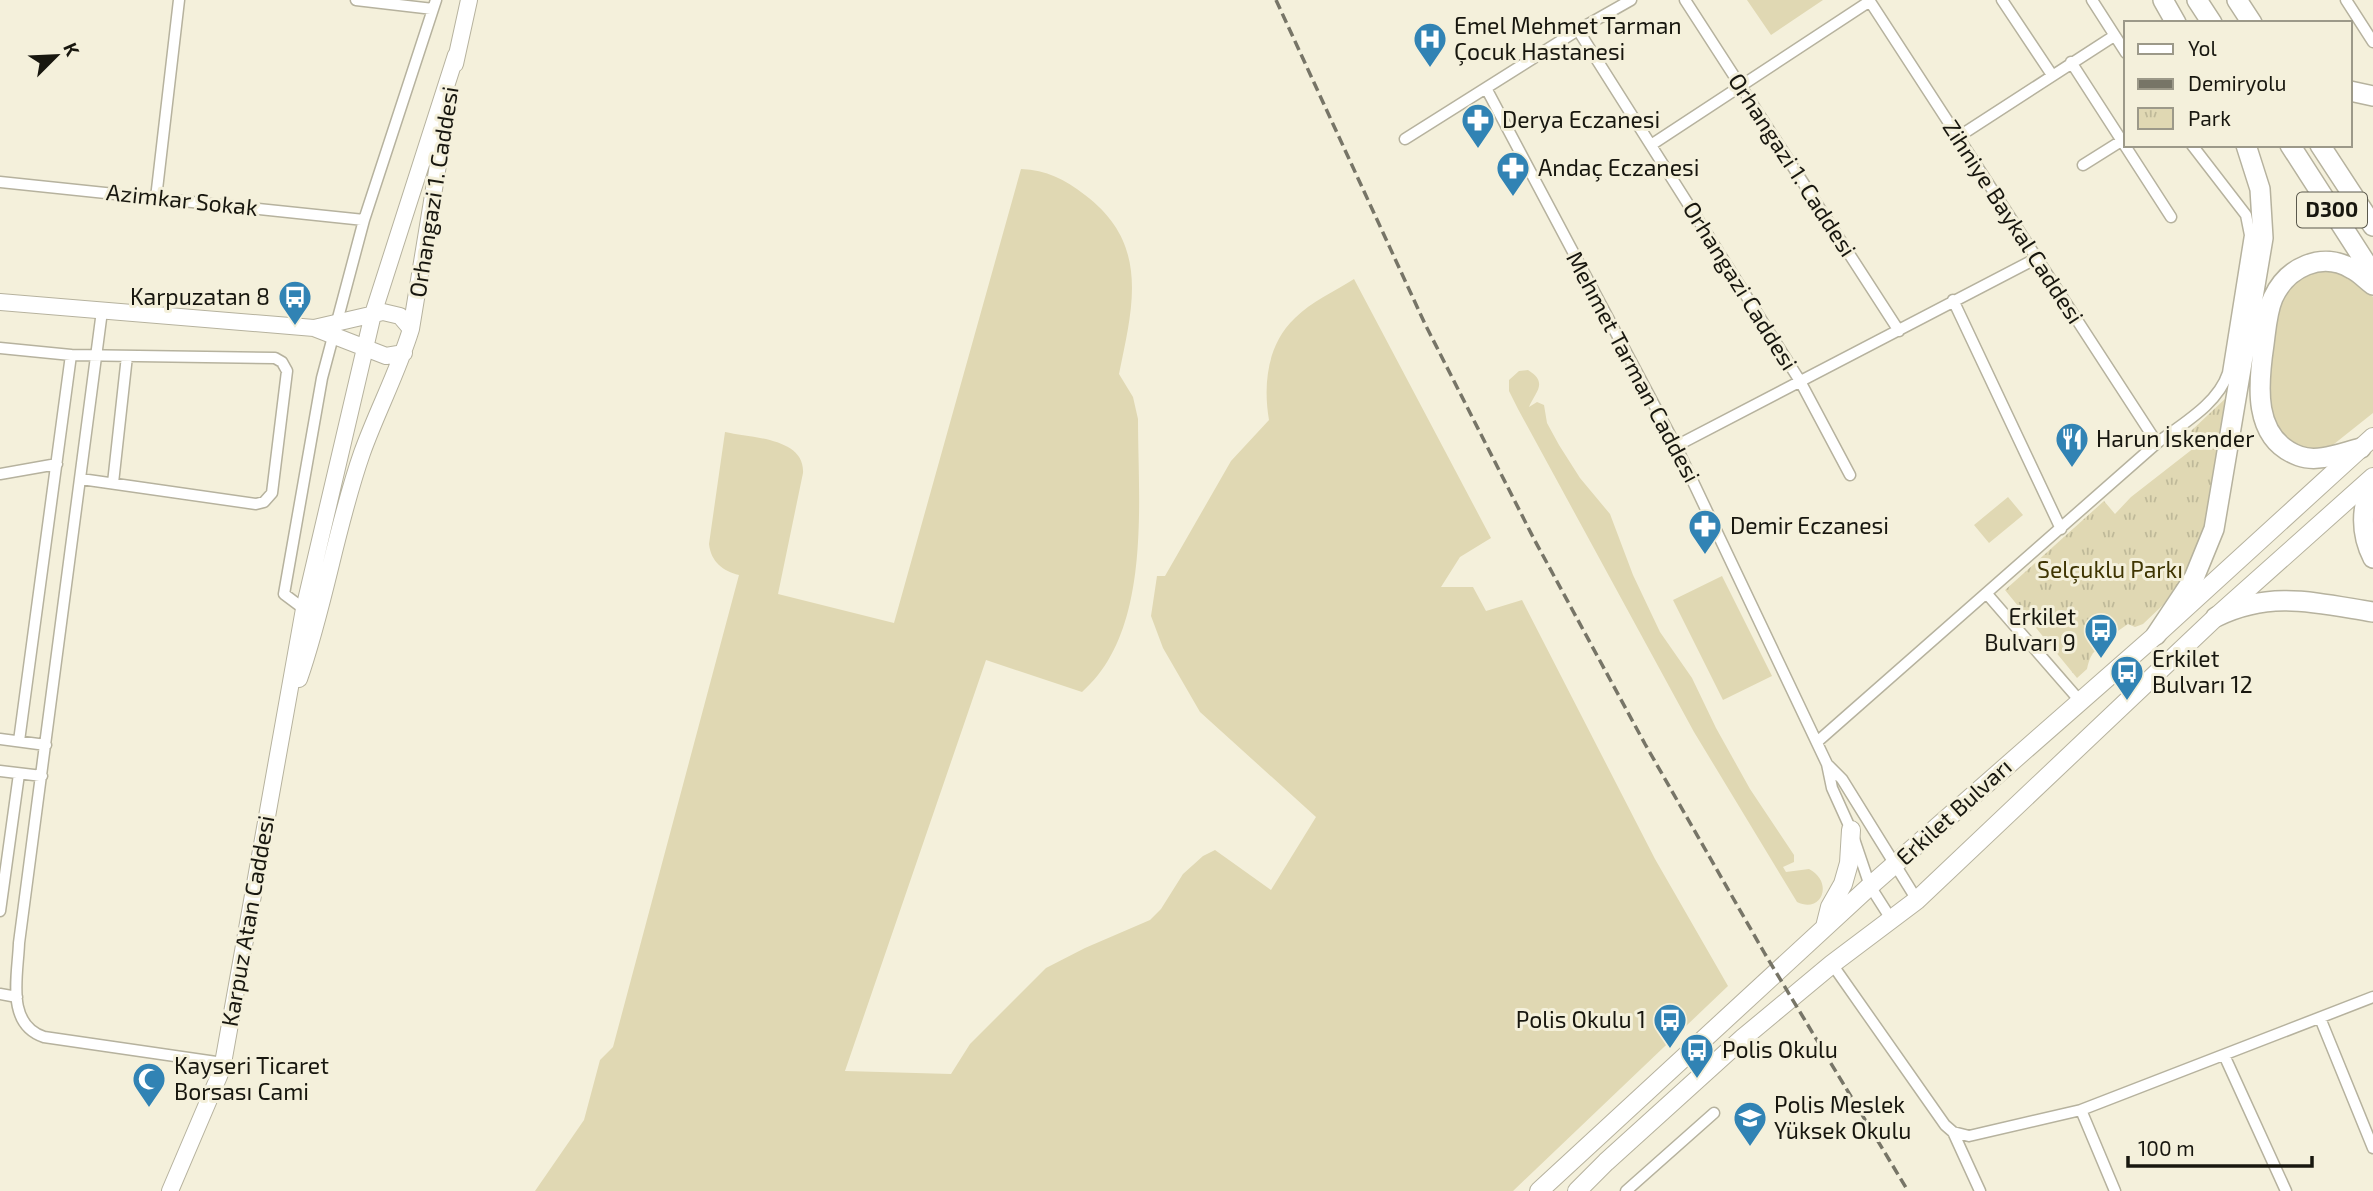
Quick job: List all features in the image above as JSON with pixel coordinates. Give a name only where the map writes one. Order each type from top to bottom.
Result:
[{"type":"highway","points":[[2163,0],[2175,21]]},
{"type":"highway","points":[[2197,0],[2210,21]]},
{"type":"highway","points":[[2226,0],[2240,21]]},
{"type":"highway","points":[[2237,0],[2251,21]]},
{"type":"highway","points":[[2352,91],[2373,96]]},
{"type":"highway","points":[[2157,635],[2194,578],[2214,529],[2263,238],[2260,189],[2247,147]]},
{"type":"highway","name":"D300","points":[[2291,147],[2373,274]]},
{"type":"highway","name":"D300","points":[[2321,147],[2373,226]]},
{"type":"highway","points":[[2367,443],[2316,459],[2302,457],[2286,449],[2273,438],[2266,426],[2259,382],[2270,308],[2278,288],[2291,274],[2311,262],[2327,261],[2354,270],[2373,285]]},
{"type":"highway","points":[[2373,479],[2364,505],[2363,524],[2366,542],[2373,558]]},
{"type":"highway","points":[[2216,617],[2253,603],[2281,600],[2373,612]]},
{"type":"main road","name":"Erkilet Bulvarı","points":[[1539,1191],[1870,886],[2157,635],[2367,443]]},
{"type":"main road","name":"Erkilet Bulvarı","points":[[1577,1191],[1743,1038],[1832,964],[1917,900],[2216,617],[2373,479]]},
{"type":"main road","points":[[1825,928],[1830,907],[1843,884],[1849,863],[1851,830]]},
{"type":"street","points":[[156,198],[179,0]]},
{"type":"street","points":[[304,609],[284,594],[322,378],[364,219],[435,5],[356,0]]},
{"type":"street","name":"Orhangazi 1. Caddesi","points":[[411,329],[456,55],[469,0]]},
{"type":"street","points":[[1405,139],[1578,30],[1631,0]]},
{"type":"street","name":"Orhangazi 1. Caddesi","points":[[1685,0],[1899,331]]},
{"type":"street","points":[[1651,145],[1869,0]]},
{"type":"street","name":"Zihniye Baykal Caddesi","points":[[1869,0],[2157,443]]},
{"type":"street","points":[[2003,0],[2052,75]]},
{"type":"street","points":[[2092,0],[2124,50]]},
{"type":"street","points":[[2346,0],[2373,42]]},
{"type":"street","name":"Orhangazi Caddesi","points":[[1578,30],[1800,381],[1850,475]]},
{"type":"street","points":[[1958,137],[2114,36]]},
{"type":"street","name":"Orhangazi 1. Caddesi","points":[[373,314],[456,55]]},
{"type":"street","points":[[2071,62],[2124,139],[2083,165]]},
{"type":"street","name":"Mehmet Tarman Caddesi","points":[[1486,88],[1676,446],[1817,742],[1870,886],[1891,919]]},
{"type":"street","points":[[2129,147],[2171,217]]},
{"type":"street","points":[[1817,742],[2157,443],[2214,398],[2226,380],[2249,247],[2246,215],[2194,147]]},
{"type":"street","name":"Azimkar Sokak","points":[[0,182],[364,219]]},
{"type":"street","points":[[1676,446],[2037,258]]},
{"type":"street","points":[[1953,300],[2061,529]]},
{"type":"street","points":[[0,302],[335,330],[365,350],[386,356],[404,354]]},
{"type":"street","points":[[103,311],[19,943],[17,1008],[25,1025],[44,1037],[223,1062]]},
{"type":"street","points":[[335,330],[383,312],[400,316],[411,329]]},
{"type":"street","name":"Karpuz Atan Caddesi","points":[[170,1191],[202,1121],[223,1062],[304,609],[373,314]]},
{"type":"street","name":"Karpuz Atan Caddesi","points":[[284,724],[313,639],[362,453],[404,354],[411,329]]},
{"type":"street","points":[[0,348],[97,356],[275,358],[282,362],[287,371],[272,493],[264,502],[256,504],[81,479]]},
{"type":"street","points":[[19,741],[71,355]]},
{"type":"street","points":[[113,483],[127,356]]},
{"type":"street","points":[[0,474],[57,464]]},
{"type":"street","points":[[1987,594],[2080,701]]},
{"type":"street","points":[[0,739],[46,745]]},
{"type":"street","name":"Mehmet Tarman Caddesi","points":[[1827,764],[1842,779],[1917,900]]},
{"type":"street","points":[[0,771],[42,776]]},
{"type":"street","points":[[0,911],[19,774]]},
{"type":"street","points":[[1832,964],[1945,1125],[1964,1136],[1975,1136],[2081,1110],[2373,997]]},
{"type":"street","points":[[0,994],[17,997]]},
{"type":"street","points":[[2320,1018],[2373,1148]]},
{"type":"street","points":[[2224,1055],[2286,1191]]},
{"type":"street","points":[[2081,1110],[2115,1191]]},
{"type":"street","points":[[1626,1191],[1714,1112]]},
{"type":"street","points":[[1953,1132],[1980,1191]]},
{"type":"green space","points":[[1747,0],[1823,0],[1771,35]]},
{"type":"green space","points":[[1021,169],[1055,176],[1085,195],[1106,214],[1120,234],[1128,255],[1132,300],[1119,374],[1133,397],[1138,419],[1139,527],[1130,601],[1120,636],[1105,666],[1082,692],[986,660],[845,1071],[951,1074],[970,1044],[1046,968],[1150,920],[1161,909],[1183,874],[1203,856],[1215,850],[1271,890],[1316,817],[1200,712],[1163,648],[1151,616],[1157,576],[1165,576],[1231,461],[1269,420],[1267,379],[1278,340],[1301,312],[1354,279],[1491,538],[1460,557],[1441,587],[1473,587],[1486,611],[1522,600],[1655,859],[1728,986],[1513,1191],[535,1191],[584,1120],[600,1060],[613,1047],[739,575],[719,565],[712,556],[709,544],[725,432],[762,438],[786,446],[801,461],[803,473],[778,594],[894,623]]},
{"type":"green space","points":[[2310,270],[2351,273],[2373,297],[2373,413],[2329,448],[2322,450],[2300,449],[2274,430],[2265,387],[2281,297]]},
{"type":"green space","points":[[1528,370],[1539,383],[1529,407],[1537,402],[1544,405],[1547,423],[1559,445],[1580,478],[1610,514],[1633,575],[1660,632],[1692,678],[1750,789],[1794,855],[1794,862],[1783,867],[1786,872],[1809,869],[1821,881],[1822,895],[1813,904],[1797,902],[1694,732],[1518,409],[1509,391],[1509,380],[1519,371]]},
{"type":"green space","name":"Selçuklu Parkı","points":[[2227,397],[2202,551],[2163,605],[2143,624],[2135,627],[2128,624],[2115,633],[2113,641],[2093,653],[2087,669],[2077,678],[2005,590],[2104,501],[2115,514],[2131,497],[2199,444],[2191,431]]},
{"type":"green space","points":[[2008,497],[2023,515],[1989,543],[1974,525]]},
{"type":"green space","points":[[1722,576],[1772,676],[1723,700],[1673,600]]},
{"type":"railway","points":[[1276,0],[1425,324],[1534,539],[1645,744],[1765,954],[1908,1191]]},
{"type":"place","name":"Emel Mehmet Tarman Çocuk Hastanesi","points":[[1430,69]]},
{"type":"place","name":"Derya Eczanesi","points":[[1478,150]]},
{"type":"place","name":"Andaç Eczanesi","points":[[1513,198]]},
{"type":"place","name":"Karpuzatan 8","points":[[295,327]]},
{"type":"place","name":"Harun İskender","points":[[2072,469]]},
{"type":"place","name":"Demir Eczanesi","points":[[1705,556]]},
{"type":"place","name":"Erkilet Bulvarı 9","points":[[2101,660]]},
{"type":"place","name":"Erkilet Bulvarı 12","points":[[2127,702]]},
{"type":"place","name":"Polis Okulu 1","points":[[1670,1050]]},
{"type":"place","name":"Polis Okulu","points":[[1697,1080]]},
{"type":"place","name":"Kayseri Ticaret Borsası Cami","points":[[149,1109]]},
{"type":"place","name":"Polis Meslek Yüksek Okulu","points":[[1750,1148]]}]
